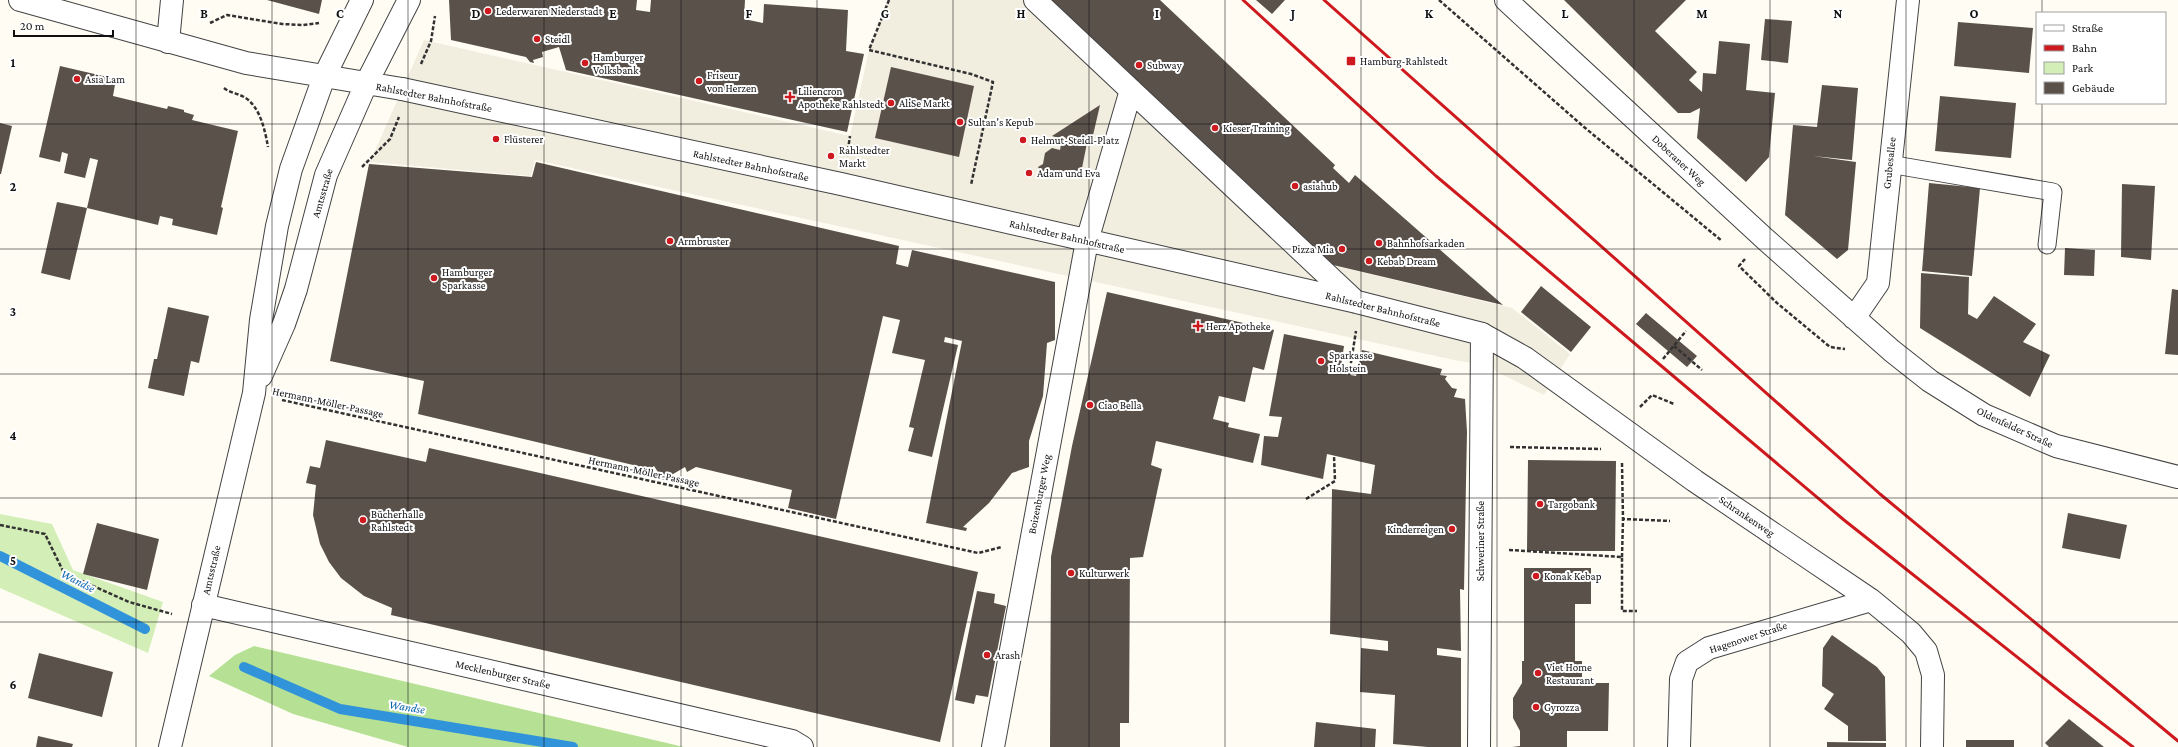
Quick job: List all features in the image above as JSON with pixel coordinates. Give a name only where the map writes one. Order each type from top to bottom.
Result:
[{"type":"street","name":"Rahlstedter Bahnhofstraße","points":[[20,0],[246,63],[406,90],[965,213],[1357,302],[1482,334]]},
{"type":"street","points":[[168,42],[172,0]]},
{"type":"street","name":"Amtsstraße","points":[[170,747],[254,393],[261,320],[277,226],[290,169],[324,77],[362,0]]},
{"type":"street","name":"Amtsstraße","points":[[254,393],[284,324],[296,289],[326,175],[366,84],[409,0]]},
{"type":"street","points":[[1035,0],[1357,302]]},
{"type":"street","name":"Doberaner Weg","points":[[1506,0],[1765,239],[1854,318]]},
{"type":"street","name":"Grubesallee","points":[[1854,318],[1878,283],[1889,164],[1908,0]]},
{"type":"street","points":[[1087,241],[1131,90]]},
{"type":"street","name":"Boizenburger Weg","points":[[993,747],[1087,241]]},
{"type":"street","name":"Oldenfelder Straße","points":[[1854,318],[1930,381],[1984,415],[2056,446],[2178,477]]},
{"type":"street","name":"Schweriner Straße","points":[[1479,747],[1482,334]]},
{"type":"street","name":"Schrankenweg","points":[[1482,334],[1525,358],[1695,481],[1871,600],[1911,633],[1926,650],[1933,675],[1932,747]]},
{"type":"street","name":"Hagenower Straße","points":[[1679,747],[1681,679],[1687,662],[1709,648],[1871,600]]},
{"type":"street","name":"Mecklenburger Straße","points":[[201,613],[792,741],[802,747]]},
{"type":"lane","points":[[1889,164],[2053,192],[2047,245]]},
{"type":"path","points":[[889,0],[869,50],[970,74],[993,82],[965,213]]},
{"type":"path","points":[[1439,0],[1584,127],[1727,244]]},
{"type":"path","points":[[430,41],[436,10]]},
{"type":"path","points":[[207,24],[227,15],[282,24],[303,25],[324,22]]},
{"type":"path","points":[[223,87],[229,92],[244,97],[254,107],[265,128],[267,152]]},
{"type":"path","points":[[359,170],[390,139],[406,90]]},
{"type":"path","points":[[1740,253],[1746,258],[1739,266],[1777,303],[1830,347],[1852,350]]},
{"type":"path","points":[[1349,375],[1355,338],[1357,302]]},
{"type":"path","points":[[1663,359],[1686,331]]},
{"type":"path","points":[[1674,346],[1702,370]]},
{"type":"path","name":"Hermann-Möller-Passage","points":[[254,393],[978,553],[1031,538]]},
{"type":"path","points":[[1652,395],[1674,404]]},
{"type":"path","points":[[1480,446],[1606,449]]},
{"type":"path","points":[[1306,499],[1335,481],[1334,456]]},
{"type":"path","points":[[1622,460],[1622,611],[1637,611]]},
{"type":"path","points":[[1623,519],[1670,521]]},
{"type":"path","points":[[0,525],[45,534],[64,573],[128,602],[201,613]]},
{"type":"path","points":[[1480,548],[1622,557]]},
{"type":"green space","points":[[0,514],[52,524],[73,570],[163,602],[148,653],[0,588]]},
{"type":"green space","points":[[254,646],[684,747],[408,747],[293,714],[209,676],[235,655]]},
{"type":"shaded area","name":"Helmut-Steidl-Platz","points":[[889,0],[1043,0],[1331,265],[1512,308],[1570,354],[1544,395],[1481,364],[1459,361],[535,160],[531,176],[370,162],[424,40],[850,136],[869,50]]},
{"type":"building","points":[[267,0],[322,0],[319,14]]},
{"type":"building","points":[[449,0],[637,0],[636,10],[650,12],[651,0],[745,0],[744,19],[763,23],[764,4],[848,10],[846,51],[864,54],[847,132],[566,70],[559,47],[542,52],[543,57],[533,60],[534,63],[530,62],[526,57],[451,40]]},
{"type":"building","points":[[1050,0],[1160,0],[1335,165],[1333,168],[1349,183],[1355,175],[1503,305],[1333,265]]},
{"type":"building","points":[[1256,0],[1285,0],[1272,14]]},
{"type":"building","points":[[1564,0],[1686,0],[1655,31],[1697,72],[1689,80],[1702,92],[1703,73],[1716,74],[1719,41],[1750,44],[1746,90],[1775,93],[1769,157],[1746,182],[1697,138],[1700,108],[1690,113],[1678,113]]},
{"type":"building","points":[[1765,19],[1792,21],[1788,63],[1761,60]]},
{"type":"building","points":[[1958,22],[2033,28],[2029,73],[1954,66]]},
{"type":"building","points":[[60,66],[116,79],[113,96],[167,109],[168,106],[184,110],[184,112],[194,115],[192,120],[238,131],[221,207],[223,208],[217,235],[172,225],[173,219],[160,216],[158,225],[87,208],[98,160],[90,158],[85,178],[64,173],[68,154],[62,152],[60,162],[39,157]]},
{"type":"building","points":[[891,67],[974,86],[959,157],[875,138]]},
{"type":"building","points":[[1822,85],[1858,88],[1852,160],[1813,156],[1856,162],[1848,250],[1837,259],[1785,215],[1793,125],[1817,127]]},
{"type":"building","points":[[1940,96],[2016,103],[2011,158],[1935,151]]},
{"type":"building","points":[[1100,105],[1091,144],[1087,143],[1080,178],[1048,170],[1042,174],[1038,167],[1043,164],[1045,153],[1052,148],[1060,150],[1062,139],[1052,136]]},
{"type":"building","points":[[0,123],[12,126],[1,174],[0,174]]},
{"type":"building","points":[[536,162],[899,246],[896,264],[908,267],[912,250],[1055,282],[1055,340],[1047,343],[1043,396],[1029,441],[1029,467],[1012,473],[989,503],[963,527],[967,528],[966,531],[926,523],[962,341],[945,337],[944,342],[958,345],[932,457],[908,451],[914,428],[909,427],[925,360],[892,353],[900,320],[883,316],[836,519],[788,508],[792,490],[696,467],[687,472],[685,467],[663,480],[654,466],[650,469],[418,414],[424,381],[330,361],[369,164],[532,177]]},
{"type":"building","points":[[1929,183],[1980,188],[1972,276],[1922,271]]},
{"type":"building","points":[[2122,184],[2155,186],[2151,260],[2121,257]]},
{"type":"building","points":[[57,202],[87,208],[70,280],[41,273]]},
{"type":"building","points":[[2065,248],[2095,250],[2094,276],[2064,275]]},
{"type":"building","points":[[1921,273],[1969,277],[1968,314],[1977,319],[1994,296],[2036,324],[2023,342],[2050,355],[2030,397],[1920,328]]},
{"type":"building","points":[[1541,286],[1591,327],[1571,352],[1521,312]]},
{"type":"building","points":[[2172,289],[2178,290],[2178,355],[2165,354]]},
{"type":"building","points":[[1107,292],[1274,330],[1264,370],[1253,367],[1245,402],[1219,396],[1213,419],[1229,423],[1228,427],[1260,434],[1253,463],[1156,441],[1151,465],[1162,469],[1143,557],[1130,558],[1129,723],[1120,723],[1120,747],[1050,747],[1051,557],[1072,446]]},
{"type":"building","points":[[168,307],[209,316],[199,363],[191,361],[184,396],[148,388],[154,359],[157,359]]},
{"type":"building","points":[[1646,313],[1697,356],[1687,367],[1636,324]]},
{"type":"building","points":[[1284,334],[1344,346],[1340,373],[1356,376],[1362,350],[1442,369],[1440,375],[1447,376],[1445,379],[1452,388],[1457,389],[1454,397],[1465,399],[1467,432],[1464,590],[1460,589],[1461,651],[1437,648],[1437,655],[1461,658],[1461,747],[1428,747],[1393,744],[1395,695],[1360,692],[1361,648],[1388,651],[1388,641],[1330,634],[1332,489],[1371,494],[1375,465],[1327,454],[1323,479],[1261,465],[1264,436],[1278,437],[1282,417],[1269,416]]},
{"type":"building","points":[[326,440],[426,462],[429,448],[978,572],[940,742],[391,615],[392,608],[364,596],[341,578],[329,562],[320,544],[313,515],[316,485],[306,483],[310,466],[320,468]]},
{"type":"building","points":[[1528,460],[1616,461],[1615,551],[1527,551]]},
{"type":"building","points":[[2068,513],[2127,525],[2120,559],[2062,548]]},
{"type":"building","points":[[97,523],[159,539],[147,590],[83,574]]},
{"type":"building","points":[[1524,568],[1591,568],[1591,604],[1575,604],[1575,661],[1582,661],[1582,683],[1609,683],[1608,731],[1567,731],[1567,747],[1512,747],[1520,746],[1520,731],[1513,718],[1513,698],[1522,683],[1522,661],[1524,661]]},
{"type":"building","points":[[977,591],[995,594],[994,603],[1006,606],[988,697],[976,695],[974,704],[955,700]]},
{"type":"building","points":[[1832,635],[1877,667],[1885,677],[1886,741],[1848,741],[1848,726],[1824,709],[1834,694],[1822,686],[1823,648]]},
{"type":"building","points":[[39,653],[113,672],[102,717],[28,698]]},
{"type":"building","points":[[2069,719],[2104,747],[2049,747],[2045,743]]},
{"type":"building","points":[[1316,722],[1376,729],[1375,747],[1314,747]]},
{"type":"building","points":[[38,736],[73,744],[72,747],[36,747]]},
{"type":"building","points":[[1966,740],[2014,740],[2014,747],[1966,747]]},
{"type":"building","points":[[1827,742],[1886,743],[1886,747],[1827,747]]},
{"type":"waterway","name":"Wandse","points":[[0,556],[145,629]]},
{"type":"waterway","name":"Wandse","points":[[244,667],[340,709],[573,747]]},
{"type":"railway","points":[[1243,0],[1436,176],[1844,520],[2133,747]]},
{"type":"railway","points":[[1324,0],[1880,494],[2178,741]]},
{"type":"place","name":"Lederwaren Niederstadt","points":[[488,11]]},
{"type":"place","name":"Steidl","points":[[537,39]]},
{"type":"place","name":"Hamburg-Rahlstedt","points":[[1351,61]]},
{"type":"place","name":"Hamburger Volksbank","points":[[585,63]]},
{"type":"place","name":"Subway","points":[[1139,65]]},
{"type":"place","name":"Asia Lam","points":[[77,79]]},
{"type":"place","name":"Friseur von Herzen","points":[[699,81]]},
{"type":"place","name":"Liliencron Apotheke Rahlstedt","points":[[790,97]]},
{"type":"place","name":"AliSe Markt","points":[[891,103]]},
{"type":"place","name":"Sultan's Kepub","points":[[960,122]]},
{"type":"place","name":"Kieser Training","points":[[1215,128]]},
{"type":"place","name":"Flüsterer","points":[[496,139]]},
{"type":"place","name":"Helmut-Steidl-Platz","points":[[1023,140]]},
{"type":"place","name":"Rahlstedter Markt","points":[[831,156]]},
{"type":"place","name":"Adam und Eva","points":[[1029,173]]},
{"type":"place","name":"asiahub","points":[[1295,186]]},
{"type":"place","name":"Armbruster","points":[[670,241]]},
{"type":"place","name":"Bahnhofsarkaden","points":[[1379,243]]},
{"type":"place","name":"Pizza Mia","points":[[1342,249]]},
{"type":"place","name":"Kebab Dream","points":[[1369,261]]},
{"type":"place","name":"Hamburger Sparkasse","points":[[434,278]]},
{"type":"place","name":"Herz Apotheke","points":[[1198,326]]},
{"type":"place","name":"Sparkasse Holstein","points":[[1321,361]]},
{"type":"place","name":"Ciao Bella","points":[[1090,405]]},
{"type":"place","name":"Targobank","points":[[1540,504]]},
{"type":"place","name":"Bücherhalle Rahlstedt","points":[[363,520]]},
{"type":"place","name":"Kinderreigen","points":[[1452,529]]},
{"type":"place","name":"Kulturwerk","points":[[1071,573]]},
{"type":"place","name":"Konak Kebap","points":[[1536,576]]},
{"type":"place","name":"Arash","points":[[987,655]]},
{"type":"place","name":"Viet Home Restaurant","points":[[1538,673]]},
{"type":"place","name":"Gyrozza","points":[[1536,707]]}]
